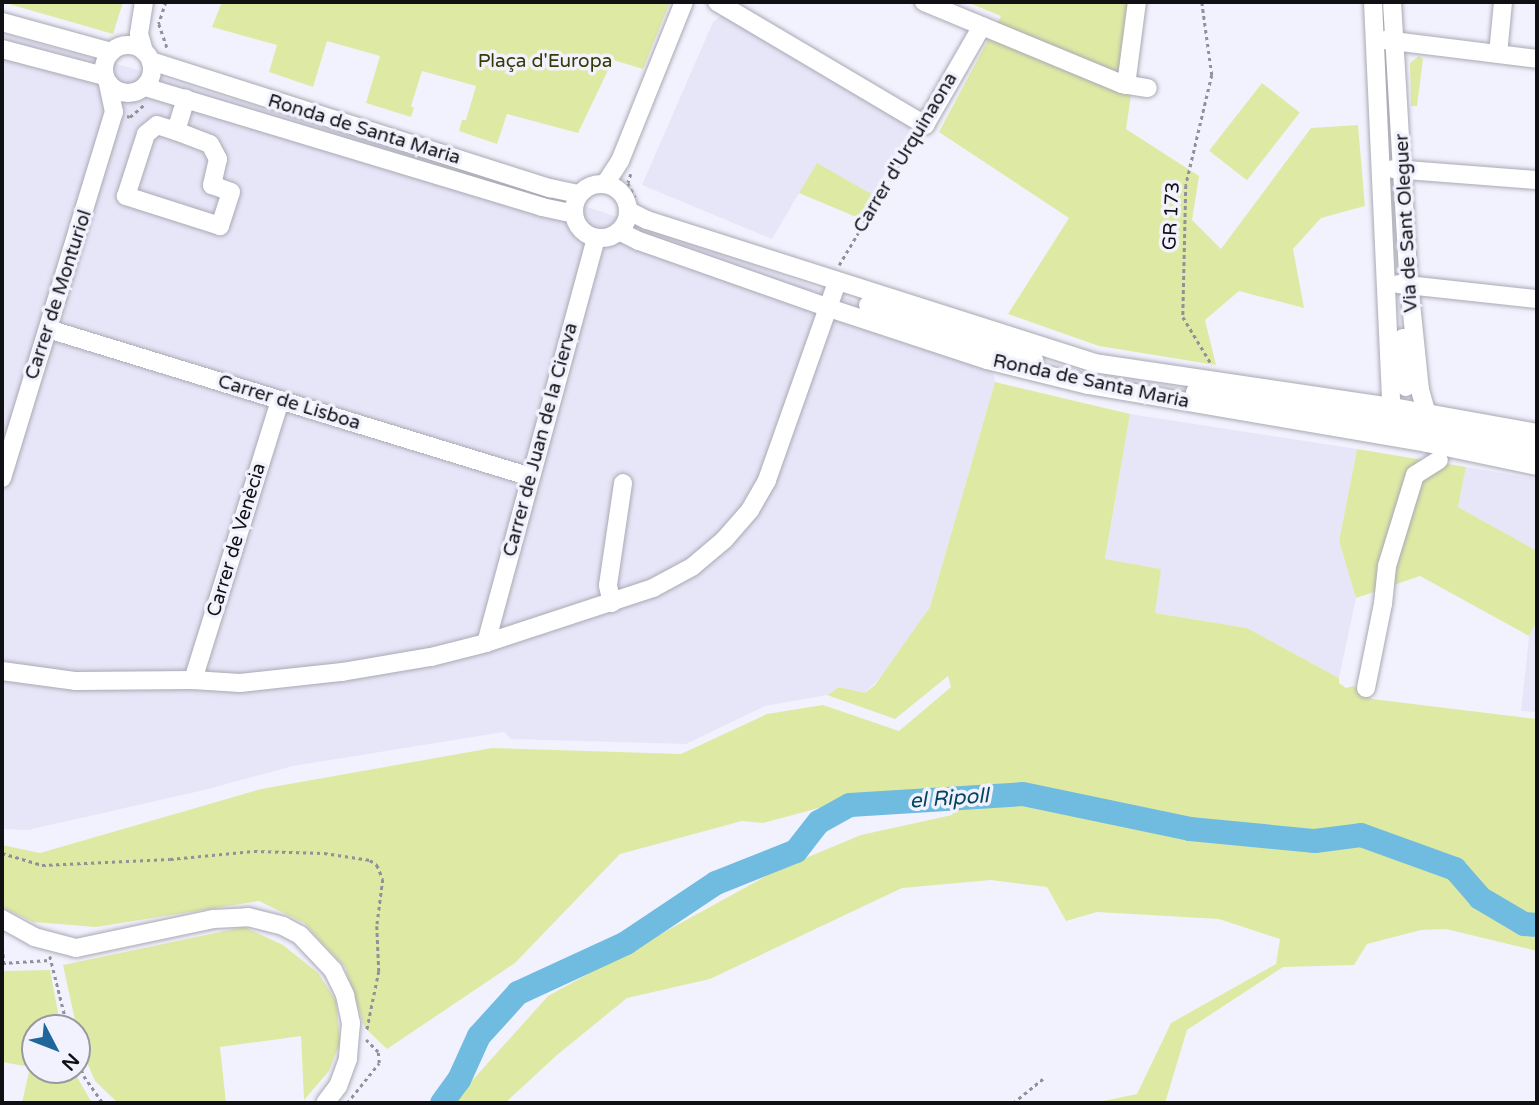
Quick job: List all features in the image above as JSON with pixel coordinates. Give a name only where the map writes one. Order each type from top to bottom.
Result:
[{"type":"street","points":[[626,167],[605,184],[592,185],[576,204],[582,231],[596,238],[611,236],[627,212],[626,167],[684,2]]},
{"type":"street","points":[[717,2],[925,125]]},
{"type":"street","points":[[924,2],[1126,85],[1149,88]]},
{"type":"street","points":[[1126,85],[1136,2]]},
{"type":"street","name":"Via de Sant Oleguer","points":[[1373,2],[1384,40]]},
{"type":"street","name":"Via de Sant Oleguer","points":[[1382,2],[1406,387]]},
{"type":"street","name":"Via de Sant Oleguer","points":[[1384,40],[1392,2]]},
{"type":"street","points":[[1498,54],[1503,2]]},
{"type":"street","points":[[2,22],[109,64],[119,92],[146,90],[151,76],[148,56],[139,34],[142,8]]},
{"type":"street","points":[[109,64],[142,8]]},
{"type":"street","name":"Carrer d'Urquinaona","points":[[925,125],[982,26]]},
{"type":"street","points":[[2,33],[109,64]]},
{"type":"street","points":[[1384,40],[1537,59]]},
{"type":"street","points":[[2,49],[109,64],[133,45],[148,56]]},
{"type":"street","name":"Ronda de Santa Maria","points":[[148,56],[550,188],[576,204]]},
{"type":"street","name":"Carrer de Monturiol","points":[[109,64],[121,114]]},
{"type":"street","name":"Ronda de Santa Maria","points":[[146,90],[576,204]]},
{"type":"street","name":"Ronda de Santa Maria","points":[[146,90],[186,99],[528,203],[576,204]]},
{"type":"street","name":"Carrer de Monturiol","points":[[2,478],[95,182],[121,114],[146,90]]},
{"type":"street","points":[[176,131],[186,99]]},
{"type":"street","points":[[157,125],[176,131],[210,144],[218,159],[212,186],[231,192],[220,226],[126,196],[146,134],[157,125]]},
{"type":"street","points":[[1393,168],[1537,180]]},
{"type":"street","points":[[95,182],[113,184],[131,180]]},
{"type":"street","points":[[605,184],[627,212],[809,284]]},
{"type":"street","name":"Ronda de Santa Maria","points":[[627,212],[1094,363],[1222,382],[1390,423]]},
{"type":"street","name":"Ronda de Santa Maria","points":[[627,212],[639,241],[828,308],[987,360],[1088,385],[1428,430],[1537,433]]},
{"type":"street","name":"Carrer de Juan de la Cierva","points":[[486,643],[596,238]]},
{"type":"street","points":[[2,671],[76,681],[193,680],[240,683],[341,672],[431,657],[486,643],[653,589],[692,567],[724,540],[750,510],[767,480],[837,282]]},
{"type":"street","points":[[1398,284],[1537,299]]},
{"type":"street","name":"Via de Sant Oleguer","points":[[1390,423],[1398,284]]},
{"type":"street","name":"Via de Sant Oleguer","points":[[1398,284],[1428,430]]},
{"type":"street","name":"Ronda de Santa Maria","points":[[868,305],[987,347],[1088,374],[1428,430],[1537,466]]},
{"type":"street","name":"Carrer de Lisboa","points":[[48,329],[531,477]]},
{"type":"street","name":"Carrer de Venècia","points":[[193,680],[280,400]]},
{"type":"street","points":[[1428,430],[1537,449]]},
{"type":"street","points":[[1366,688],[1383,604],[1387,566],[1415,475],[1439,460]]},
{"type":"street","points":[[612,603],[608,585],[623,483]]},
{"type":"street","points":[[2,919],[50,951],[203,921],[248,917],[283,926],[300,935],[324,958],[337,977],[345,995],[351,1023],[348,1059],[338,1086],[325,1103]]},
{"type":"path","points":[[166,2],[159,24],[166,49],[175,55]]},
{"type":"path","name":"GR 173","points":[[1202,2],[1212,75],[1186,185],[1184,317],[1222,382]]},
{"type":"path","points":[[121,114],[131,117],[146,90]]},
{"type":"path","name":"Carrer d'Urquinaona","points":[[837,282],[838,265],[913,139],[925,125]]},
{"type":"path","points":[[626,167],[627,212]]},
{"type":"path","points":[[2,853],[42,865],[289,850],[344,855],[377,865],[383,879],[377,926],[380,959],[366,1035],[380,1057],[379,1063],[347,1103]]},
{"type":"path","points":[[2,940],[3,964],[50,951],[65,1014]]},
{"type":"path","points":[[1013,1103],[1044,1078]]},
{"type":"path","points":[[90,1084],[103,1103]]},
{"type":"shaded area","points":[[723,14],[909,125],[910,130],[859,218],[799,193],[772,239],[642,185],[713,22]]},
{"type":"shaded area","points":[[2,34],[128,67],[603,212],[987,347],[995,382],[930,607],[890,668],[865,693],[839,687],[827,695],[765,706],[686,744],[511,739],[504,732],[293,766],[204,790],[28,830],[2,829]]},
{"type":"shaded area","points":[[1130,414],[1357,449],[1339,541],[1356,598],[1339,678],[1247,628],[1155,613],[1105,560]]},
{"type":"shaded area","points":[[1466,467],[1537,479],[1537,551],[1458,507]]},
{"type":"shaded area","points":[[1537,621],[1537,712],[1521,711],[1529,636]]},
{"type":"green space","points":[[2,2],[123,2],[113,34]]},
{"type":"green space","name":"Plaça d'Europa","points":[[222,2],[670,2],[643,69],[613,60],[578,133],[507,114],[497,144],[459,131],[462,120],[466,120],[476,86],[422,71],[411,106],[414,108],[411,117],[366,103],[380,56],[327,41],[313,87],[269,72],[277,45],[212,27]]},
{"type":"green space","points":[[967,2],[1145,2],[1126,129],[1199,176],[1192,220],[1221,249],[1311,128],[1358,125],[1365,206],[1321,218],[1293,249],[1304,308],[1239,291],[1205,320],[1216,365],[1099,346],[1008,314],[1069,218],[939,132],[1001,16]]},
{"type":"green space","points":[[1419,56],[1423,59],[1417,106],[1411,106],[1410,63]]},
{"type":"green space","points":[[1262,83],[1300,113],[1247,180],[1209,151]]},
{"type":"green space","points":[[817,163],[873,195],[859,218],[799,193]]},
{"type":"green space","points":[[995,382],[1130,414],[1105,559],[1161,569],[1155,613],[1247,628],[1339,678],[1339,683],[1346,688],[1354,686],[1372,699],[1537,719],[1537,951],[1446,929],[1421,930],[1367,944],[1354,965],[1283,967],[1187,1030],[1165,1103],[1094,1103],[1137,1094],[1171,1023],[1276,964],[1280,939],[1219,919],[1097,912],[1066,921],[1047,887],[991,880],[902,888],[710,979],[627,998],[557,1055],[505,1103],[452,1103],[548,996],[777,870],[861,835],[952,815],[963,793],[845,801],[763,823],[742,821],[620,854],[515,963],[387,1049],[365,1028],[345,967],[304,923],[259,901],[96,927],[33,922],[2,907],[2,845],[40,853],[261,789],[492,748],[681,754],[767,714],[823,705],[899,731],[951,687],[948,676],[895,719],[827,695],[839,687],[865,693],[875,685],[930,607]]},
{"type":"green space","points":[[1357,449],[1466,467],[1458,507],[1537,551],[1537,621],[1529,636],[1420,576],[1356,598],[1339,541]]},
{"type":"green space","points":[[244,927],[283,945],[318,973],[336,1001],[340,1043],[329,1071],[304,1100],[301,1036],[220,1047],[226,1103],[118,1103],[95,1081],[91,1072],[91,1014],[74,1014],[63,965]]},
{"type":"green space","points":[[50,970],[58,1014],[21,1014],[21,1065],[2,1062],[2,971]]},
{"type":"green space","points":[[26,1084],[81,1084],[92,1103],[22,1103]]},
{"type":"waterway","name":"el Ripoll","points":[[442,1103],[459,1080],[479,1036],[518,993],[626,943],[716,883],[796,851],[819,822],[850,805],[1023,794],[1190,829],[1315,841],[1361,835],[1455,869],[1480,898],[1524,924],[1537,925]]}]
